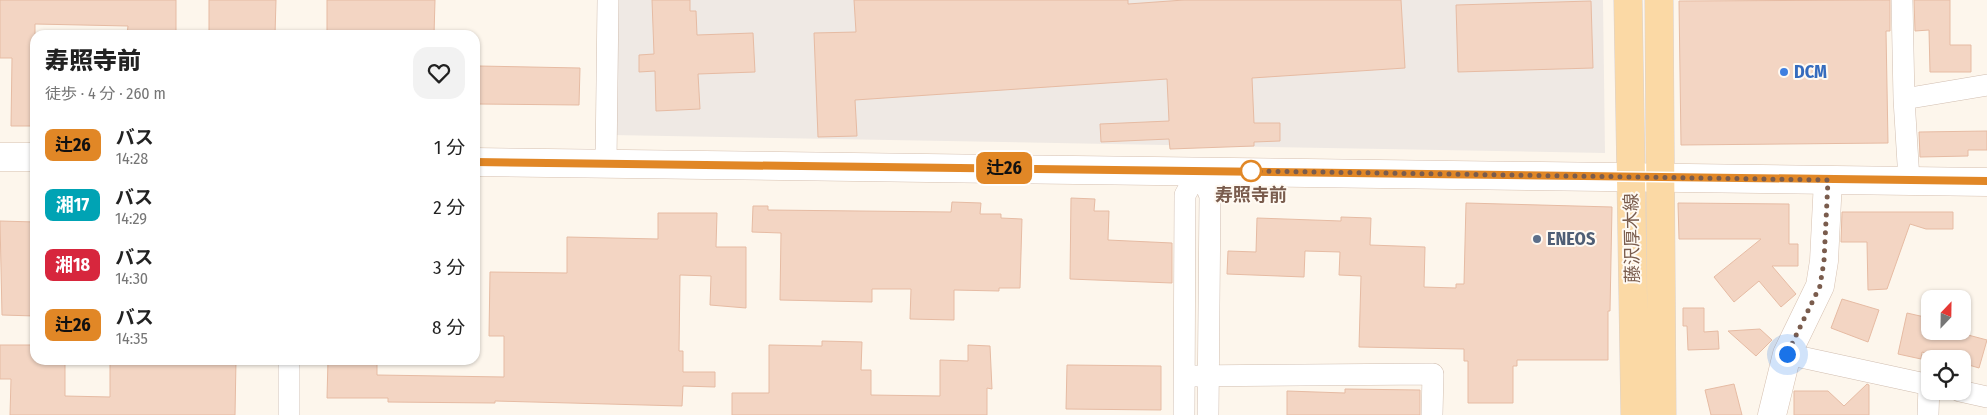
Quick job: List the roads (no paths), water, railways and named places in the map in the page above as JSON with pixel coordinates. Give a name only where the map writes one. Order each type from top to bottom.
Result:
[{"type":"main road","name":"藤沢厚木線","points":[[1628,0],[1635,415]]},
{"type":"main road","name":"藤沢厚木線","points":[[1658,0],[1662,415]]},
{"type":"street","points":[[606,163],[608,0]]},
{"type":"street","points":[[1902,0],[1904,99],[1909,180]]},
{"type":"street","points":[[1904,99],[1987,85]]},
{"type":"street","points":[[0,157],[30,157]]},
{"type":"street","points":[[480,162],[1199,170],[1987,182]]},
{"type":"street","points":[[1199,170],[1210,196],[1208,415]]},
{"type":"street","points":[[1184,415],[1185,195],[1199,170]]},
{"type":"street","points":[[1772,415],[1787,354],[1820,286],[1824,261],[1828,180]]},
{"type":"street","points":[[1787,354],[1921,383]]},
{"type":"street","points":[[289,365],[289,415]]},
{"type":"street","points":[[1185,376],[1433,374],[1432,415]]},
{"type":"street","points":[[1971,393],[1987,397]]},
{"type":"street","points":[[1928,400],[1928,415]]},
{"type":"place","name":"DCM","points":[[1784,72]]},
{"type":"place","name":"寿照寺前","points":[[1251,171]]},
{"type":"place","name":"ENEOS","points":[[1537,239]]}]
